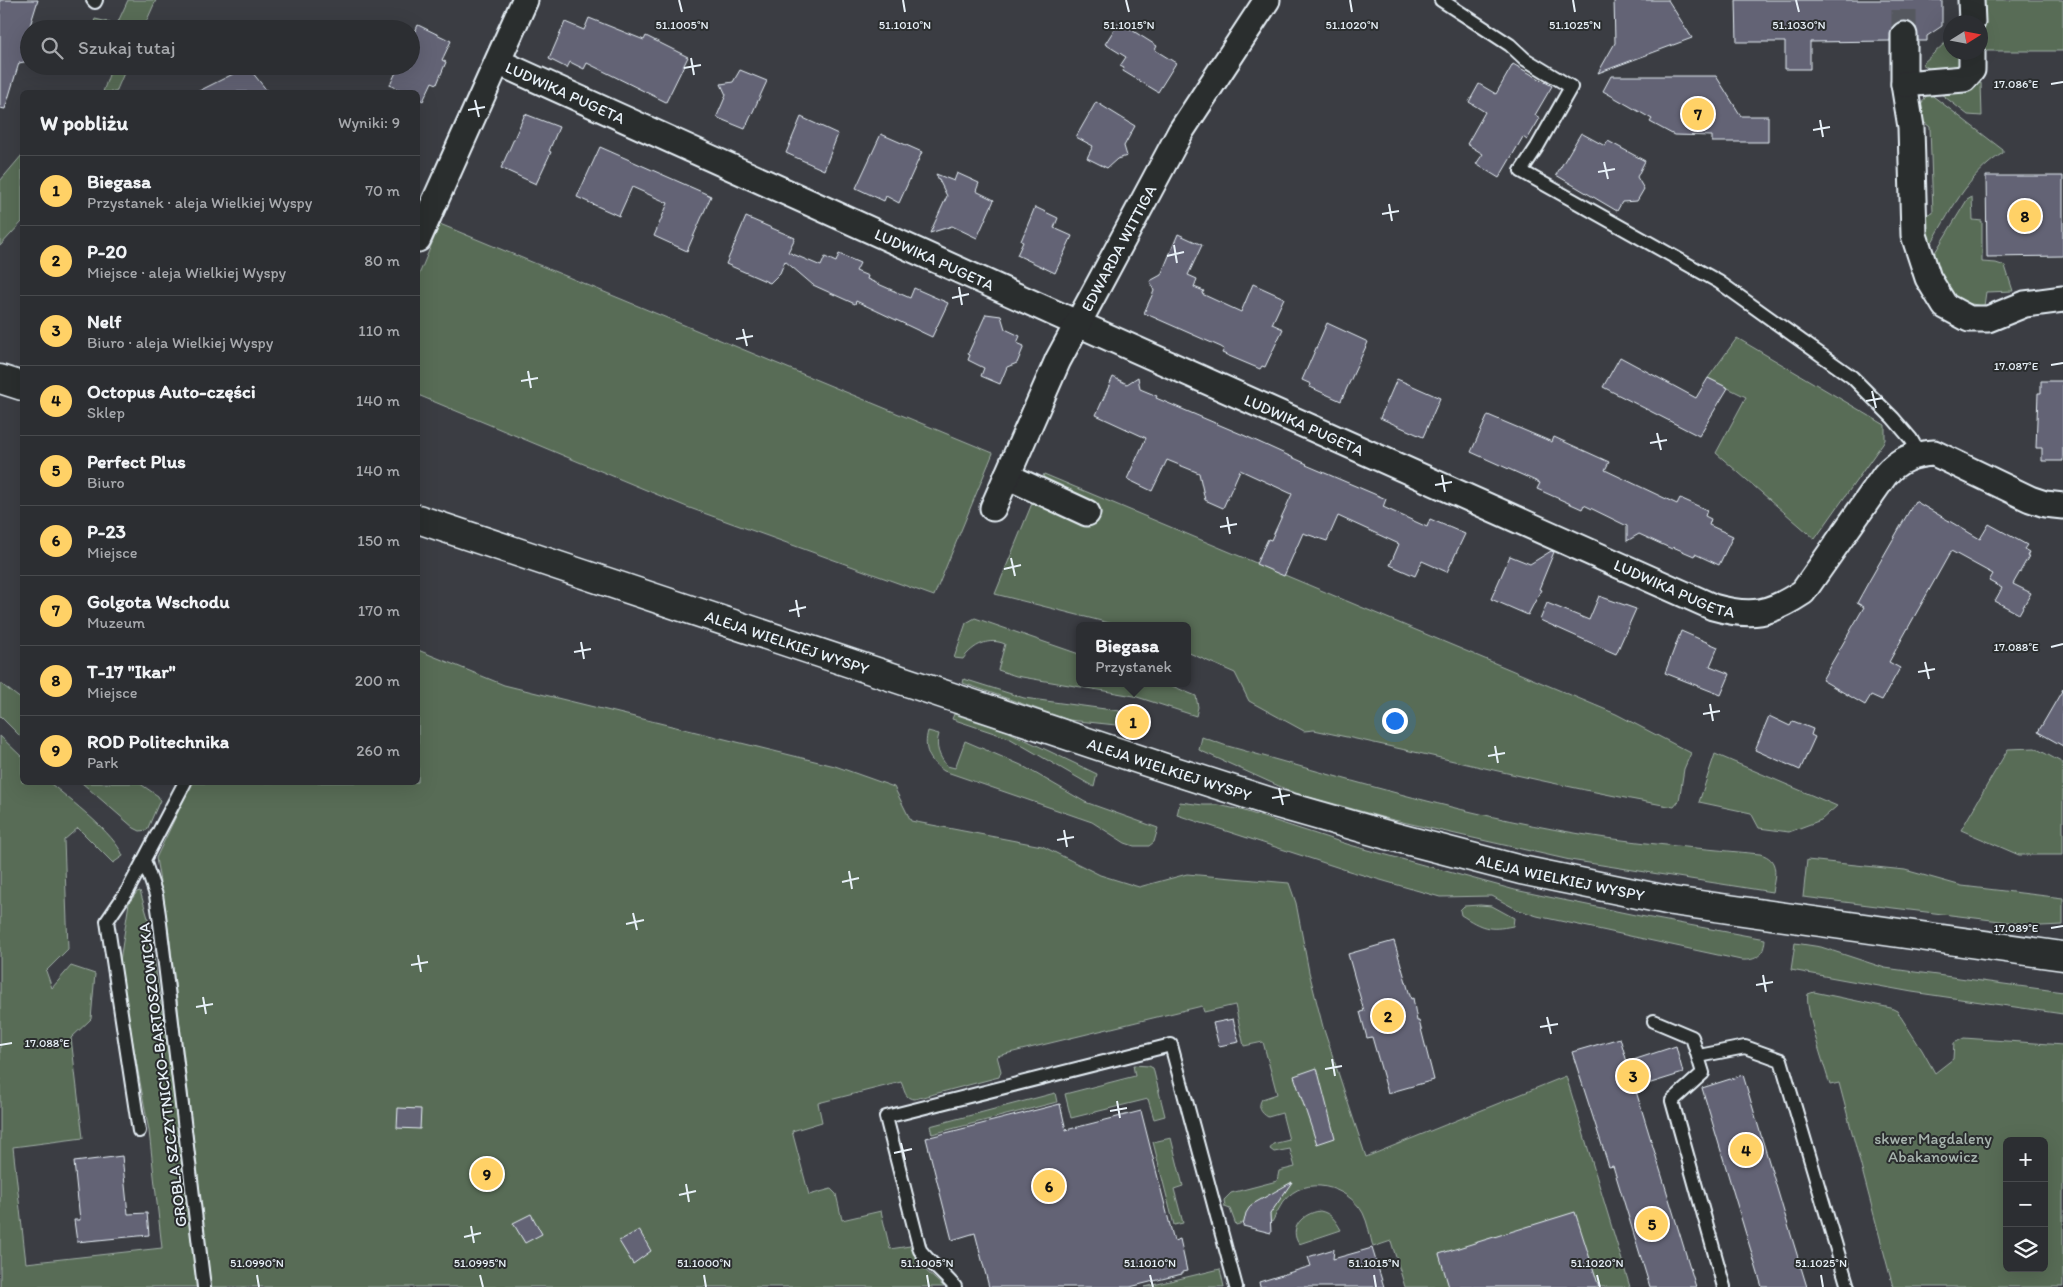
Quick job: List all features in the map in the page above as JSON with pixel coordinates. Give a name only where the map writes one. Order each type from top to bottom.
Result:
[{"type":"main road","points":[[0,379],[20,385]]},
{"type":"main road","name":"ALEJA WIELKIEJ WYSPY","points":[[420,520],[1168,769],[1271,802],[1387,835],[1521,870],[1672,901],[2063,956]]},
{"type":"street","points":[[420,236],[525,0]]},
{"type":"street","name":"EDWARDA WITTIGA","points":[[993,508],[1058,360],[1181,131],[1267,0]]},
{"type":"street","points":[[1971,0],[1972,15]]},
{"type":"street","points":[[1904,35],[1904,84],[1912,127],[1914,235],[1928,278],[1945,306],[1969,319],[1988,319],[2025,304],[2063,299]]},
{"type":"street","points":[[1904,84],[1964,79],[1972,70],[1972,60]]},
{"type":"street","name":"LUDWIKA PUGETA","points":[[498,62],[1077,324],[1704,603],[1736,613],[1766,611],[1784,605],[1804,592],[1885,475],[1893,466],[1919,454]]},
{"type":"street","points":[[1919,454],[1934,453],[2030,499],[2063,506]]},
{"type":"street","points":[[1007,476],[1087,513]]},
{"type":"lane","points":[[1441,0],[1510,45],[1525,59],[1571,87],[1521,171],[1727,287],[1852,377],[1893,418],[1911,439],[1919,454]]},
{"type":"lane","points":[[139,1132],[107,921],[128,890],[182,788]]},
{"type":"lane","name":"GROBLA SZCZYTNICKO-BARTOSZOWICKA","points":[[144,860],[156,895],[159,915],[204,1287]]},
{"type":"lane","points":[[1654,1021],[1692,1037],[1699,1056],[1703,1073],[1672,1101],[1724,1287]]},
{"type":"lane","points":[[955,1287],[947,1277],[931,1265],[920,1250],[886,1117],[1170,1045],[1236,1287]]},
{"type":"lane","points":[[1699,1056],[1745,1047],[1781,1060],[1848,1287]]},
{"type":"green space","points":[[128,0],[156,0],[147,20],[119,20]]},
{"type":"green space","points":[[1980,0],[2063,0],[2063,51],[1988,51],[1988,15],[1980,15]]},
{"type":"green space","points":[[1943,45],[1943,60],[1965,60],[1965,67],[1930,69],[1922,64]]},
{"type":"green space","points":[[109,75],[123,75],[117,90],[104,90]]},
{"type":"green space","points":[[1981,83],[1982,116],[1968,115],[1936,90]]},
{"type":"green space","points":[[1929,93],[2003,150],[2003,153],[1979,172],[1969,184],[1951,209],[1928,249],[1923,215],[1933,213],[1930,127],[1920,119],[1920,111],[1924,99]]},
{"type":"green space","points":[[20,157],[20,224],[0,246],[0,181]]},
{"type":"green space","points":[[1972,197],[1973,220],[1982,221],[1982,262],[2005,266],[2013,291],[1986,292],[1984,306],[1963,301],[1950,292],[1931,259],[1967,200]]},
{"type":"green space","points":[[440,224],[993,453],[934,596],[687,507],[420,396],[420,272]]},
{"type":"green space","points":[[1737,338],[1885,425],[1885,440],[1815,539],[1716,453],[1746,397],[1708,378]]},
{"type":"green space","points":[[1044,474],[1616,714],[1691,753],[1684,769],[1679,801],[1674,807],[1629,799],[1314,730],[1304,731],[1249,701],[1235,673],[1191,654],[1191,622],[1105,622],[995,594]]},
{"type":"green space","points":[[975,618],[1076,653],[1076,686],[1016,676],[998,670],[1005,644],[999,642],[987,642],[976,646],[963,659],[954,658],[966,623]]},
{"type":"green space","points":[[420,651],[504,685],[835,766],[894,787],[911,821],[1042,846],[1100,875],[1139,887],[1187,874],[1289,883],[1296,903],[1309,972],[1323,1027],[1366,1157],[1566,1076],[1630,1287],[1405,1287],[1391,1241],[1373,1247],[1365,1217],[1356,1204],[1337,1190],[1326,1187],[1314,1186],[1303,1188],[1293,1193],[1282,1203],[1272,1222],[1264,1217],[1236,1225],[1230,1209],[1225,1207],[1224,1200],[1231,1193],[1277,1181],[1279,1171],[1295,1167],[1290,1149],[1274,1152],[1270,1149],[1273,1144],[1289,1140],[1282,1113],[1268,1117],[1260,1110],[1262,1099],[1277,1094],[1263,1042],[1244,1046],[1235,1005],[1204,1012],[1202,1006],[997,1056],[1001,1071],[999,1077],[915,1099],[911,1099],[905,1094],[901,1082],[818,1103],[822,1122],[792,1131],[809,1195],[831,1189],[836,1194],[842,1220],[881,1211],[890,1249],[910,1246],[920,1264],[944,1287],[211,1287],[170,941],[156,858],[191,785],[420,785]]},
{"type":"green space","points":[[964,679],[1024,698],[1120,711],[1116,725],[1069,720],[963,683]]},
{"type":"green space","points":[[0,683],[20,698],[20,736],[0,716]]},
{"type":"green space","points":[[1081,687],[1175,687],[1196,696],[1198,707],[1196,716],[1134,696]]},
{"type":"green space","points":[[954,714],[1009,732],[1097,774],[1094,787],[1009,738],[952,719]]},
{"type":"green space","points":[[928,731],[939,734],[937,743],[939,751],[947,766],[955,768],[965,741],[1021,765],[1085,802],[1158,828],[1154,842],[1149,846],[1134,846],[1125,843],[1092,822],[944,771],[934,763],[928,754],[926,743]]},
{"type":"green space","points":[[0,736],[20,755],[20,785],[52,785],[101,827],[123,856],[113,863],[78,828],[64,840],[68,949],[46,971],[52,988],[71,966],[95,974],[91,1019],[71,1038],[83,1138],[13,1147],[26,1263],[162,1248],[149,1131],[119,967],[129,903],[137,892],[140,891],[148,918],[170,1064],[198,1287],[0,1287]]},
{"type":"green space","points":[[1202,737],[1224,745],[1414,798],[1509,820],[1606,838],[1760,854],[1771,860],[1775,869],[1772,892],[1570,860],[1385,818],[1292,792],[1199,750]]},
{"type":"green space","points":[[2035,748],[2063,763],[2063,855],[2019,855],[1961,830],[2008,749]]},
{"type":"green space","points":[[1715,754],[1837,806],[1821,820],[1789,832],[1759,828],[1751,813],[1699,802]]},
{"type":"green space","points":[[84,785],[142,785],[158,796],[160,800],[147,830],[140,831],[134,828]]},
{"type":"green space","points":[[1180,802],[1218,805],[1241,810],[1350,845],[1515,890],[1765,939],[1764,945],[1759,956],[1741,960],[1537,916],[1516,909],[1492,896],[1440,897],[1349,871],[1177,815]]},
{"type":"green space","points":[[1807,860],[1905,870],[1962,886],[2063,898],[2063,925],[2041,926],[1803,897]]},
{"type":"green space","points":[[1464,906],[1492,906],[1514,918],[1513,926],[1485,927],[1461,915],[1460,910]]},
{"type":"green space","points":[[1795,943],[1821,947],[1885,968],[2063,992],[2063,1014],[1912,992],[1791,970]]},
{"type":"green space","name":"skwer Magdaleny Abakanowicz","points":[[1814,992],[1891,1008],[1897,1011],[1935,1073],[1953,1059],[1954,1043],[1964,1038],[2063,1045],[2063,1287],[1893,1287],[1839,1083],[1830,1085],[1812,1024],[1808,994]]},
{"type":"green space","points":[[1133,1065],[1153,1068],[1165,1116],[1154,1119],[1148,1099],[1071,1118],[1065,1094],[1135,1076]]},
{"type":"green space","points":[[1055,1093],[1057,1102],[932,1134],[930,1126]]},
{"type":"green space","points":[[1171,1138],[1183,1186],[1174,1189],[1183,1223],[1174,1225],[1153,1142]]},
{"type":"green space","points":[[1320,1211],[1330,1216],[1341,1230],[1299,1244],[1295,1232],[1299,1222],[1308,1215]]},
{"type":"green space","points":[[1220,1269],[1224,1287],[1145,1287]]},
{"type":"building","points":[[0,0],[38,0],[32,20],[20,20],[20,63],[5,109],[0,108]]},
{"type":"building","points":[[1614,0],[1668,0],[1692,38],[1598,73],[1615,43]]},
{"type":"building","points":[[1736,0],[1942,0],[1942,26],[1927,36],[1927,41],[1918,41],[1916,27],[1911,22],[1904,21],[1897,22],[1892,27],[1890,41],[1810,42],[1810,69],[1785,69],[1785,42],[1737,42]]},
{"type":"building","points":[[589,18],[644,40],[646,36],[688,57],[666,102],[587,63],[584,69],[570,62],[567,68],[549,59],[565,22],[584,30]]},
{"type":"building","points":[[1119,22],[1157,46],[1155,50],[1176,63],[1158,92],[1123,71],[1124,68],[1120,66],[1126,57],[1105,44]]},
{"type":"building","points":[[420,26],[451,41],[442,60],[446,62],[437,84],[432,82],[423,101],[420,99],[420,90],[401,90],[390,85],[395,75],[420,75]]},
{"type":"building","points":[[1513,64],[1552,86],[1535,115],[1540,118],[1527,140],[1523,137],[1499,178],[1476,164],[1483,154],[1467,144],[1485,112],[1469,102],[1479,84],[1496,94]]},
{"type":"building","points":[[740,70],[767,81],[745,129],[717,116],[726,95],[721,84],[733,82]]},
{"type":"building","points":[[231,75],[254,75],[266,90],[201,90]]},
{"type":"building","points":[[1611,76],[1716,76],[1741,116],[1768,116],[1768,142],[1712,142],[1712,136],[1674,135],[1650,122],[1652,119],[1603,91]]},
{"type":"building","points":[[1096,102],[1135,126],[1124,146],[1127,156],[1117,159],[1107,168],[1087,158],[1093,146],[1076,137]]},
{"type":"building","points":[[525,114],[559,127],[549,151],[551,152],[536,184],[501,168]]},
{"type":"building","points":[[801,117],[838,134],[824,170],[786,153]]},
{"type":"building","points":[[1581,133],[1605,146],[1608,141],[1645,161],[1637,177],[1644,189],[1637,201],[1622,202],[1617,211],[1556,175]]},
{"type":"building","points":[[881,134],[922,152],[899,203],[886,196],[884,201],[856,188]]},
{"type":"building","points":[[600,147],[711,196],[687,251],[654,236],[668,203],[632,187],[619,216],[577,197]]},
{"type":"building","points":[[957,173],[979,183],[976,191],[994,200],[977,238],[952,226],[930,233],[947,196],[936,174],[954,181]]},
{"type":"building","points":[[1986,176],[2063,176],[2063,256],[1987,257]]},
{"type":"building","points":[[1035,207],[1058,218],[1054,228],[1072,236],[1055,273],[1017,255]]},
{"type":"building","points":[[746,217],[795,238],[788,252],[821,266],[825,257],[836,262],[839,254],[860,263],[856,271],[868,276],[867,279],[910,298],[914,288],[948,303],[932,337],[856,301],[855,304],[813,285],[785,261],[780,273],[770,283],[726,264]]},
{"type":"building","points":[[1178,234],[1202,245],[1188,275],[1197,279],[1194,287],[1204,291],[1202,294],[1241,312],[1253,284],[1284,298],[1272,324],[1283,329],[1265,367],[1262,366],[1260,369],[1222,353],[1224,349],[1221,347],[1144,313],[1154,291],[1150,281],[1161,275]]},
{"type":"building","points":[[986,314],[1001,316],[1005,329],[1020,336],[1017,343],[1024,346],[1017,363],[1007,367],[1000,384],[981,376],[984,368],[968,360],[970,355],[968,354]]},
{"type":"building","points":[[1327,323],[1368,342],[1341,401],[1310,387],[1311,384],[1302,380]]},
{"type":"building","points":[[1620,357],[1696,398],[1708,378],[1728,388],[1699,436],[1603,387]]},
{"type":"building","points":[[1113,377],[1127,384],[1138,377],[1140,389],[1157,396],[1156,398],[1386,499],[1383,507],[1427,527],[1430,519],[1465,534],[1447,572],[1422,561],[1415,576],[1390,565],[1399,544],[1338,516],[1327,541],[1303,533],[1284,576],[1256,564],[1268,539],[1271,540],[1292,494],[1240,470],[1223,508],[1205,500],[1199,473],[1167,460],[1152,491],[1127,479],[1146,438],[1096,415]]},
{"type":"building","points":[[1397,379],[1440,398],[1423,437],[1380,418]]},
{"type":"building","points":[[2041,381],[2063,381],[2063,461],[2042,461],[2042,448],[2036,448],[2038,393],[2041,393]]},
{"type":"building","points":[[1488,415],[1552,442],[1554,437],[1609,462],[1605,470],[1677,504],[1680,498],[1707,510],[1705,516],[1711,519],[1709,525],[1733,536],[1719,565],[1695,554],[1694,556],[1673,547],[1672,549],[1639,534],[1627,541],[1627,526],[1584,505],[1582,509],[1537,489],[1540,483],[1471,452]]},
{"type":"building","points":[[1915,501],[1980,539],[1989,524],[2027,545],[2024,549],[2029,552],[2027,556],[2029,556],[2013,584],[2031,593],[2019,614],[1995,601],[2002,588],[1989,581],[1993,574],[1951,551],[1889,662],[1900,668],[1882,700],[1871,695],[1865,705],[1822,680],[1864,607],[1857,603]]},
{"type":"building","points":[[1551,551],[1554,552],[1539,589],[1541,590],[1528,615],[1491,599],[1510,556],[1530,564]]},
{"type":"building","points":[[1599,596],[1636,609],[1616,654],[1540,620],[1547,603],[1589,620]]},
{"type":"building","points":[[1681,631],[1718,647],[1710,666],[1730,674],[1721,695],[1665,673]]},
{"type":"building","points":[[2063,689],[2063,746],[2038,732]]},
{"type":"building","points":[[1769,716],[1790,726],[1793,721],[1813,729],[1811,735],[1815,737],[1800,770],[1755,750]]},
{"type":"building","points":[[1394,941],[1411,999],[1413,998],[1417,1021],[1419,1021],[1434,1080],[1388,1093],[1372,1037],[1367,1038],[1360,1012],[1364,1011],[1348,954]]},
{"type":"building","points":[[1233,1019],[1239,1042],[1219,1046],[1213,1023]]},
{"type":"building","points":[[1620,1038],[1627,1062],[1676,1046],[1683,1073],[1635,1088],[1696,1287],[1650,1287],[1613,1166],[1609,1167],[1572,1052]]},
{"type":"building","points":[[1317,1068],[1335,1138],[1317,1144],[1294,1076]]},
{"type":"building","points":[[1743,1075],[1807,1287],[1762,1287],[1745,1231],[1702,1088]]},
{"type":"building","points":[[1060,1104],[1066,1130],[1141,1111],[1174,1241],[1180,1239],[1187,1271],[1182,1272],[1182,1274],[1130,1287],[989,1287],[975,1233],[952,1240],[926,1138]]},
{"type":"building","points":[[398,1108],[421,1109],[420,1129],[397,1128]]},
{"type":"building","points":[[122,1156],[128,1214],[147,1213],[149,1235],[77,1242],[74,1220],[80,1220],[74,1162]]},
{"type":"building","points":[[1292,1182],[1270,1214],[1271,1233],[1243,1226],[1246,1213],[1251,1205]]},
{"type":"building","points":[[1575,1212],[1599,1287],[1449,1287],[1439,1254]]},
{"type":"building","points":[[531,1214],[542,1234],[525,1243],[513,1223]]},
{"type":"building","points":[[639,1230],[651,1251],[633,1264],[619,1241]]},
{"type":"building","points":[[1372,1248],[1384,1287],[1260,1287],[1259,1282],[1311,1266],[1308,1257],[1334,1249],[1333,1259]]},
{"type":"tunnel","points":[[1904,0],[1904,35]]},
{"type":"place","name":"Golgota Wschodu","points":[[1698,114]]},
{"type":"place","name":"T-17 \"Ikar\"","points":[[2025,216]]},
{"type":"place","name":"Biegasa","points":[[1133,722]]},
{"type":"place","name":"P-20","points":[[1388,1016]]},
{"type":"place","name":"Nelf","points":[[1633,1076]]},
{"type":"place","name":"Octopus Auto-części","points":[[1746,1150]]},
{"type":"place","name":"ROD Politechnika","points":[[487,1174]]},
{"type":"place","name":"P-23","points":[[1049,1186]]},
{"type":"place","name":"Perfect Plus","points":[[1652,1224]]}]
